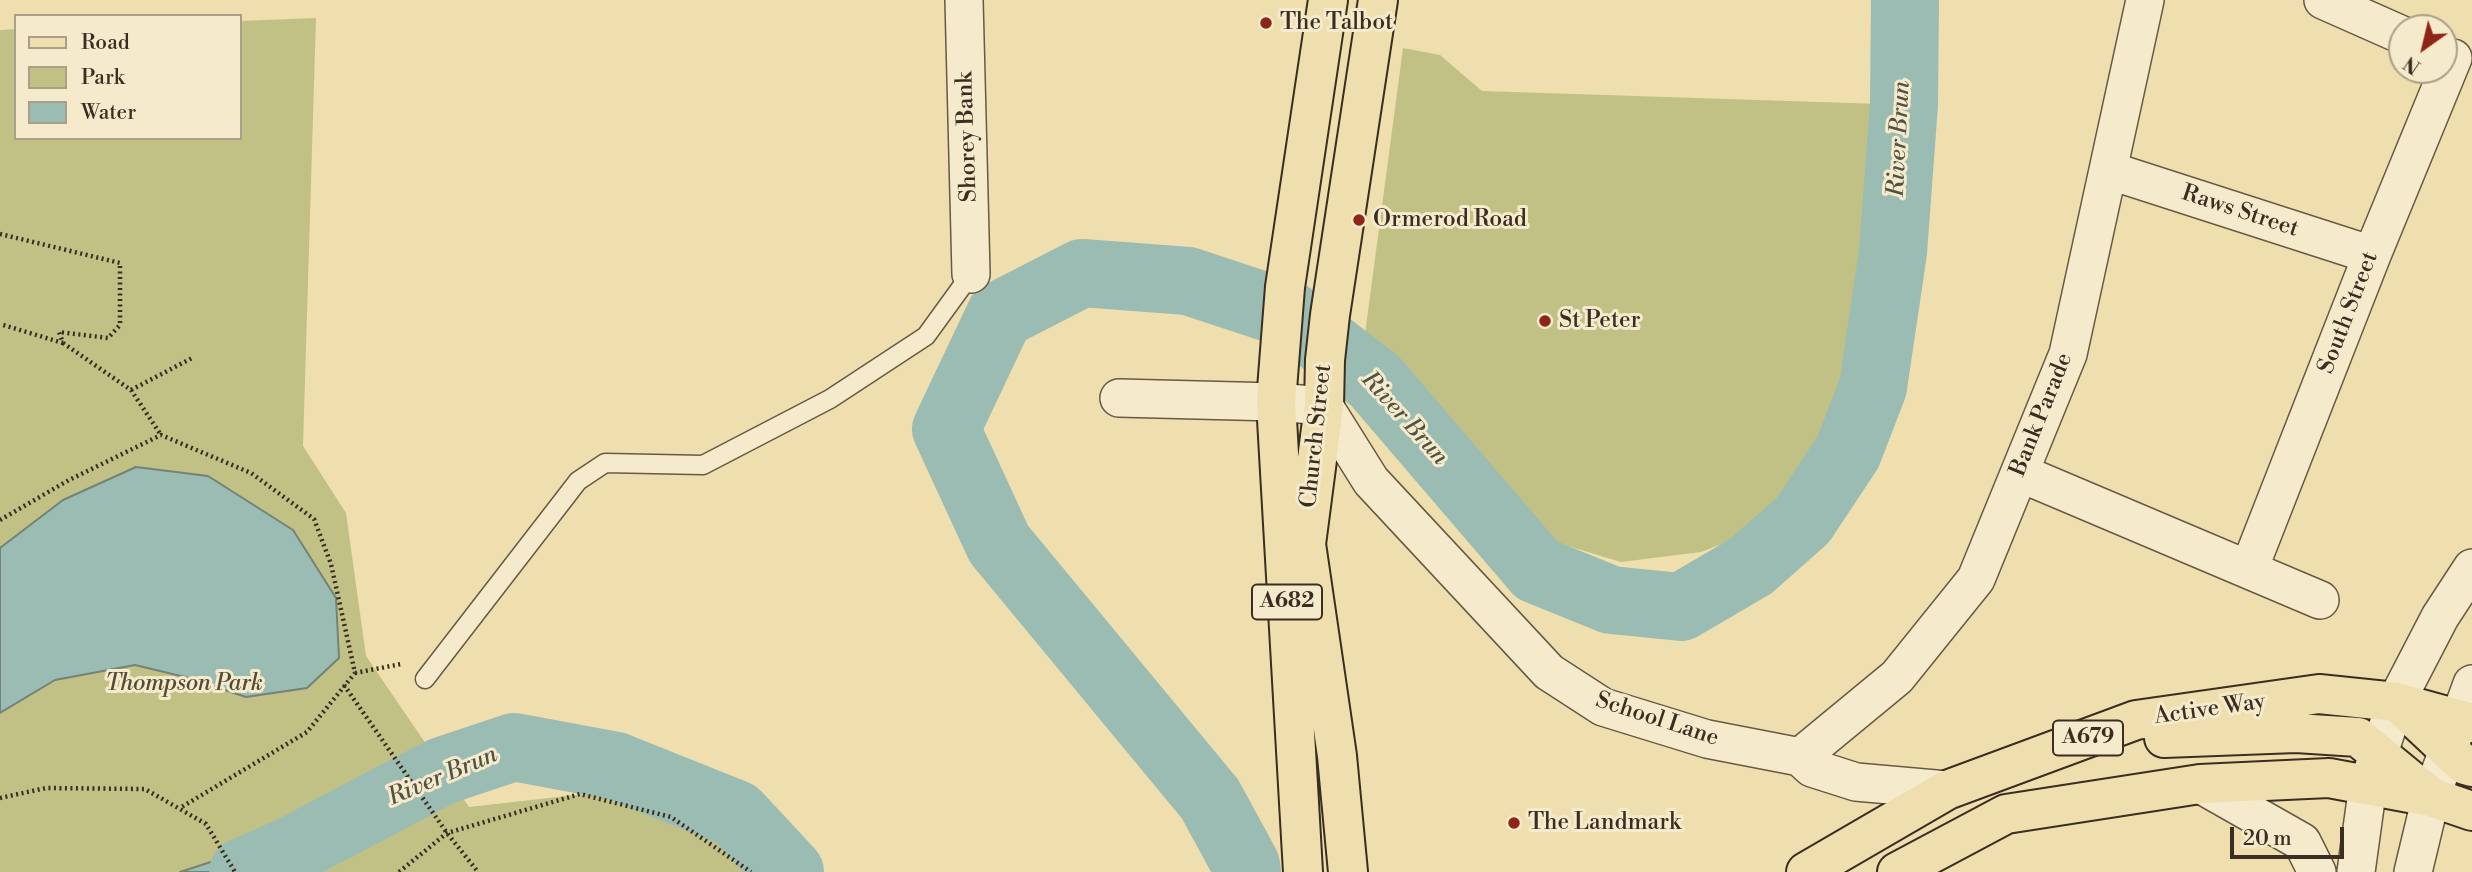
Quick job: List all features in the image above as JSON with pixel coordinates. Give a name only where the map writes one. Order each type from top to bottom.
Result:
[{"type":"main road","name":"Church Street","points":[[1303,872],[1276,402],[1285,288],[1328,0]]},
{"type":"main road","name":"Church Street","points":[[1348,872],[1337,756],[1306,544],[1324,406],[1330,315],[1378,0]]},
{"type":"main road","name":"Active Way","points":[[1806,872],[1947,790],[2136,720],[2319,694],[2396,702]]},
{"type":"main road","points":[[2396,702],[2465,728]]},
{"type":"main road","name":"A679","points":[[2078,741],[2296,733],[2358,737],[2373,770]]},
{"type":"main road","name":"A679","points":[[1897,872],[2006,814],[2200,784],[2329,778],[2373,770],[2431,797],[2472,811]]},
{"type":"street","name":"Shorey Bank","points":[[964,0],[971,274]]},
{"type":"street","name":"Bank Parade","points":[[1800,757],[1897,677],[1976,579],[2068,354],[2145,0]]},
{"type":"street","points":[[2323,0],[2388,30]]},
{"type":"street","name":"South Street","points":[[2249,569],[2372,255],[2446,84]]},
{"type":"street","name":"Raws Street","points":[[2108,170],[2372,255]]},
{"type":"street","points":[[1119,398],[1276,402],[1324,406]]},
{"type":"street","name":"School Lane","points":[[1324,406],[1371,481],[1549,672],[1602,707],[1707,739],[1800,757],[1812,768],[1856,782],[1947,790]]},
{"type":"street","points":[[2020,473],[2320,600]]},
{"type":"street","points":[[2356,872],[2373,770],[2396,702],[2440,617],[2472,568]]},
{"type":"street","points":[[2413,872],[2431,797],[2465,728]]},
{"type":"street","points":[[2200,784],[2302,842],[2317,872]]},
{"type":"lane","points":[[425,679],[578,481],[605,463],[703,465],[830,399],[926,336],[971,274]]},
{"type":"path","points":[[0,234],[120,263],[120,325],[108,338],[59,332],[63,343]]},
{"type":"path","points":[[0,324],[63,343],[131,390],[161,435],[251,473],[314,519],[331,564],[355,673],[307,732],[180,808]]},
{"type":"path","points":[[131,390],[194,357]]},
{"type":"path","points":[[0,520],[69,480],[161,435]]},
{"type":"path","points":[[346,686],[447,833],[478,872]]},
{"type":"path","points":[[0,798],[46,788],[145,789],[206,824],[235,872]]},
{"type":"path","points":[[399,872],[447,833],[580,794],[671,817],[751,872]]},
{"type":"green space","name":"Thompson Park","points":[[316,18],[303,446],[346,513],[366,656],[469,807],[620,790],[750,858],[764,872],[0,872],[0,30],[14,29],[14,140],[242,140],[242,21]]},
{"type":"green space","points":[[1403,48],[1440,55],[1482,91],[1881,104],[1866,287],[1853,388],[1828,448],[1766,527],[1701,552],[1621,562],[1558,543],[1363,349]]},
{"type":"water","points":[[136,467],[208,476],[293,530],[336,598],[339,658],[307,688],[246,697],[189,678],[135,665],[55,680],[0,713],[0,548],[63,500]]},
{"type":"water","points":[[251,849],[267,872],[180,872]]},
{"type":"waterway","name":"River Brun","points":[[1247,872],[1246,865],[1210,799],[999,544],[946,429],[1000,315],[1082,273],[1188,281],[1288,314],[1375,381],[1537,570],[1611,600],[1681,607],[1751,566],[1803,520],[1848,452],[1873,387],[1893,252],[1904,104],[1905,0]]},
{"type":"waterway","name":"River Brun","points":[[243,872],[290,851],[442,771],[514,747],[616,766],[736,814],[790,872]]},
{"type":"place","name":"The Talbot","points":[[1266,23]]},
{"type":"place","name":"Ormerod Road","points":[[1359,220]]},
{"type":"place","name":"St Peter","points":[[1545,321]]},
{"type":"place","name":"The Landmark","points":[[1514,823]]}]
